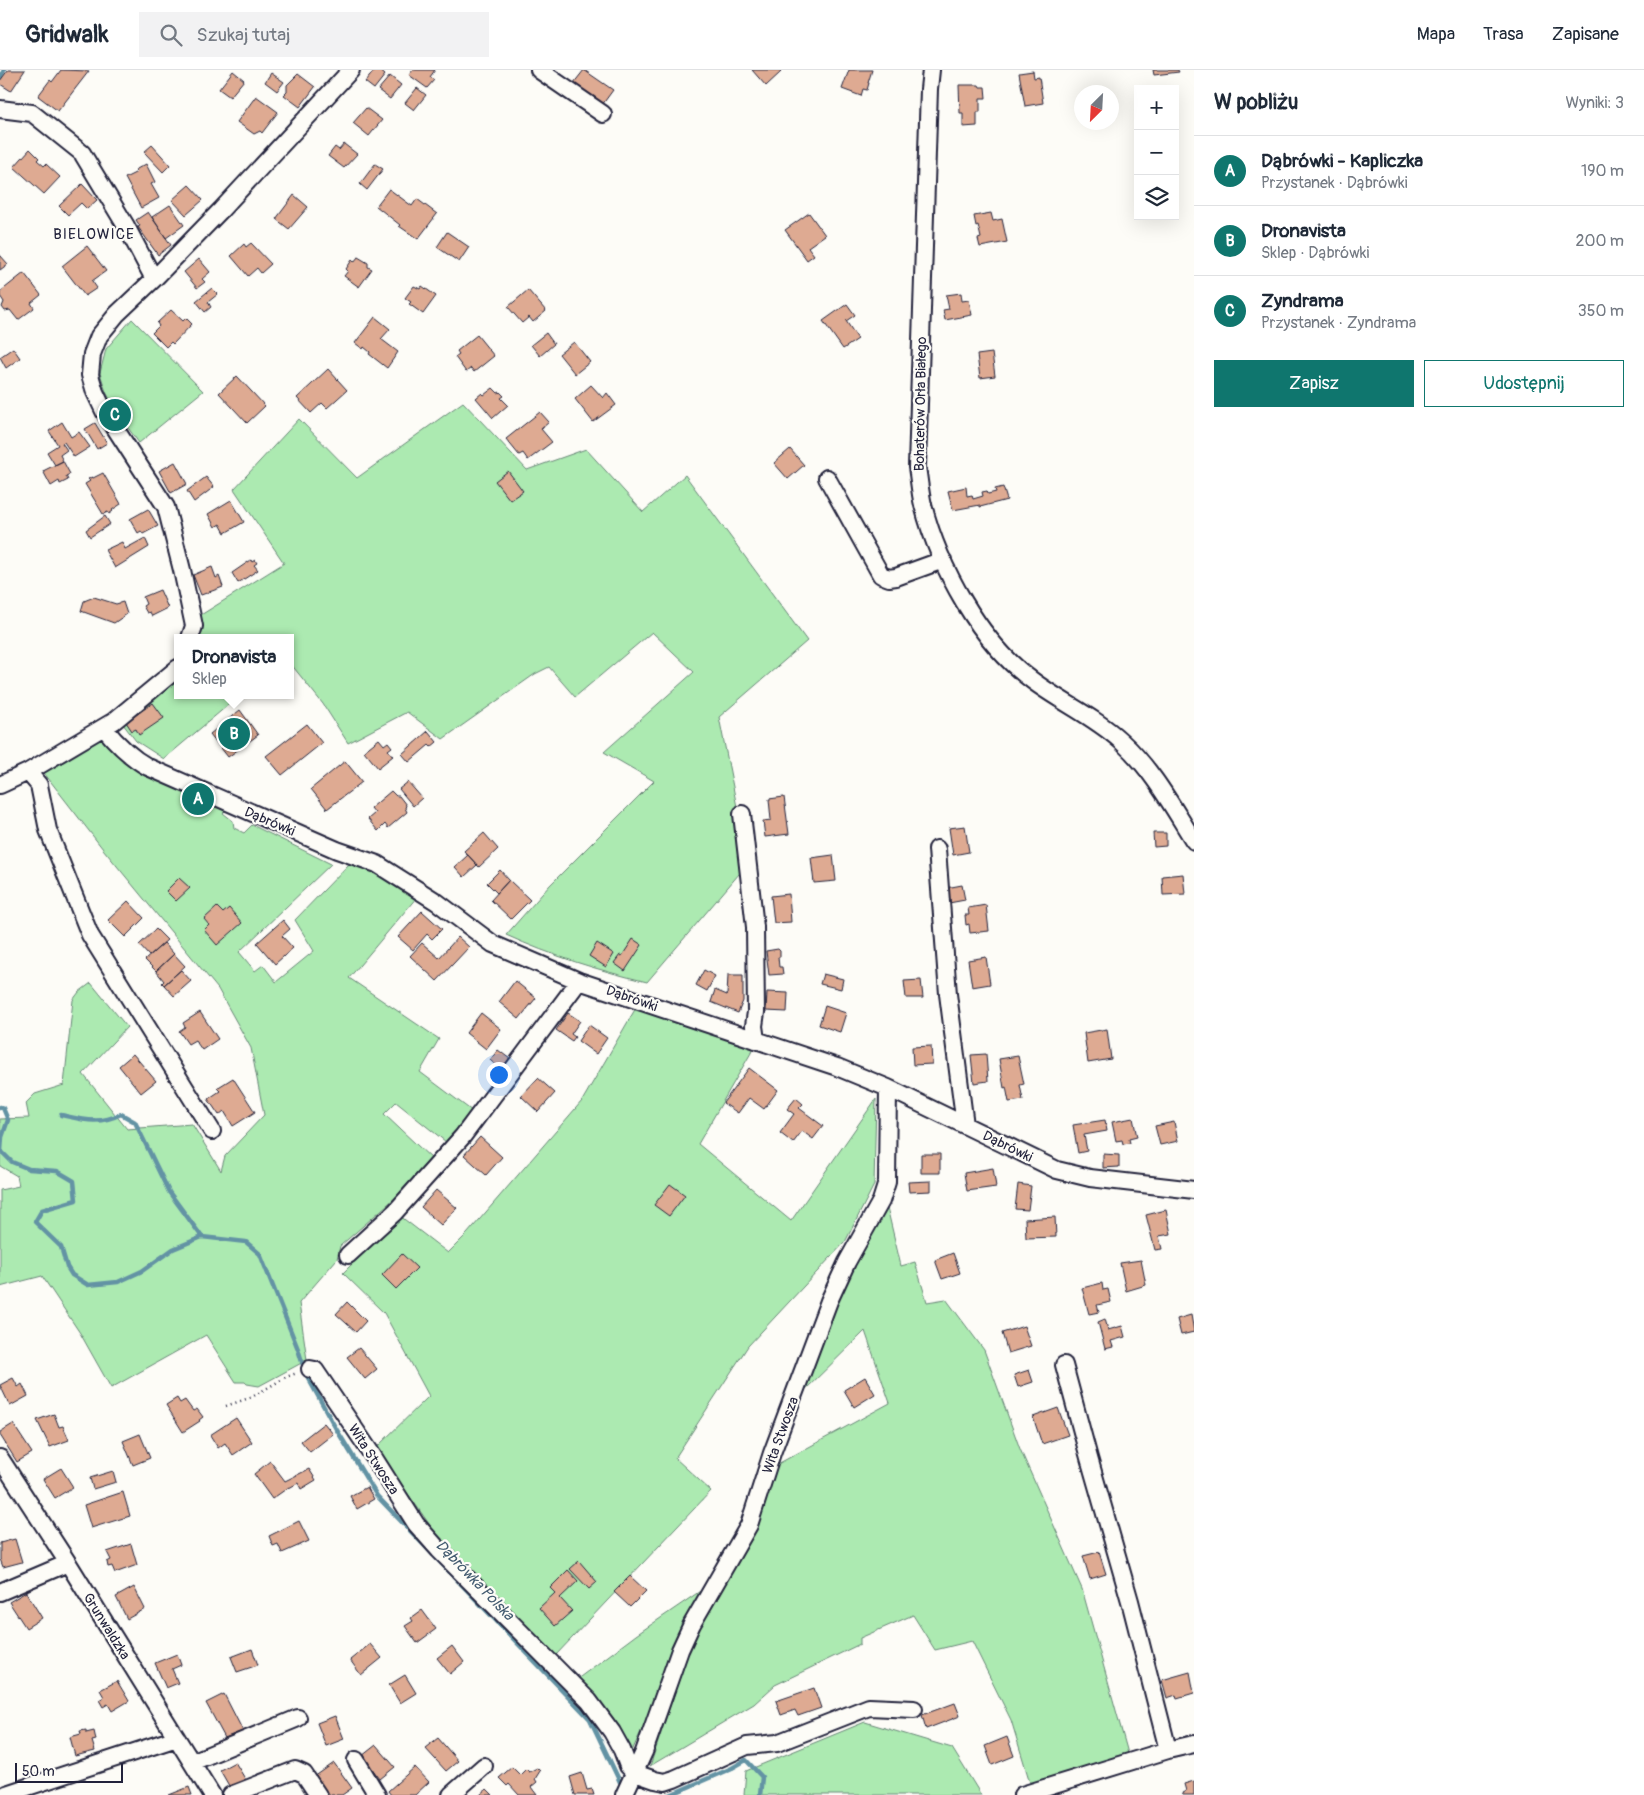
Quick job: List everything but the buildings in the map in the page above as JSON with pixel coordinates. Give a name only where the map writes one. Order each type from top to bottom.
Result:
[{"type":"street","points":[[191,634],[194,626],[166,507],[104,411],[94,392],[90,375],[92,354],[99,336],[118,314],[221,210],[351,70]]},
{"type":"street","points":[[538,70],[603,114]]},
{"type":"street","name":"Bohaterów Orła Białego","points":[[931,70],[928,99],[917,467],[922,502],[929,525],[943,560],[980,627],[995,646],[1011,663],[1032,680],[1095,721],[1135,754],[1158,785],[1194,841]]},
{"type":"street","points":[[0,109],[32,114],[82,153],[126,226],[154,279]]},
{"type":"street","points":[[827,478],[881,575],[888,578],[896,577],[943,560]]},
{"type":"street","points":[[0,785],[28,772],[104,728],[174,671]]},
{"type":"street","name":"Dąbrówki","points":[[104,728],[118,745],[148,767],[320,842],[377,864],[437,902],[493,944],[579,981],[837,1067],[888,1088],[1057,1170],[1090,1178],[1194,1190]]},
{"type":"street","points":[[28,772],[39,785],[48,830],[90,935],[212,1131]]},
{"type":"street","points":[[742,814],[755,927],[756,1012],[754,1026],[756,1040]]},
{"type":"street","points":[[937,849],[948,994],[965,1126]]},
{"type":"street","points":[[348,1255],[395,1212],[463,1136],[579,981]]},
{"type":"street","name":"Wita Stwosza","points":[[630,1783],[658,1716],[680,1650],[692,1624],[749,1525],[772,1453],[829,1301],[847,1262],[881,1201],[887,1182],[888,1088]]},
{"type":"street","points":[[1064,1366],[1130,1601],[1168,1750]]},
{"type":"street","name":"Wita Stwosza","points":[[310,1369],[315,1370],[416,1524],[439,1550],[589,1701],[612,1732],[622,1750],[628,1766],[630,1783]]},
{"type":"street","name":"Grunwaldzka","points":[[0,1458],[68,1563],[212,1795]]},
{"type":"street","points":[[0,1592],[68,1563]]},
{"type":"street","points":[[630,1783],[674,1780],[747,1746],[777,1743],[869,1707],[914,1709]]},
{"type":"street","points":[[192,1762],[298,1718]]},
{"type":"street","points":[[6,1794],[177,1738]]},
{"type":"street","points":[[1022,1795],[1168,1750],[1194,1744]]},
{"type":"street","points":[[356,1760],[377,1795]]},
{"type":"street","points":[[450,1795],[484,1766]]},
{"type":"street","points":[[231,1795],[295,1770],[304,1774],[318,1795]]},
{"type":"path","points":[[226,1406],[252,1397],[286,1377],[310,1369]]},
{"type":"green space","points":[[132,319],[203,391],[139,443],[118,414],[106,392],[100,373],[106,349]]},
{"type":"green space","points":[[463,402],[527,470],[586,449],[643,512],[685,475],[807,641],[719,717],[738,812],[745,867],[647,982],[575,962],[506,935],[550,885],[654,781],[604,752],[694,672],[652,632],[575,697],[549,667],[535,674],[443,739],[407,712],[348,743],[323,704],[294,668],[294,634],[198,634],[196,618],[284,563],[234,489],[299,419],[357,478]]},
{"type":"green space","points":[[174,681],[174,699],[235,699],[164,759],[136,741],[123,724]]},
{"type":"green space","points":[[101,735],[227,809],[223,813],[233,821],[234,828],[244,833],[252,825],[331,864],[239,952],[255,971],[263,965],[276,982],[314,951],[295,920],[351,862],[378,871],[417,897],[349,978],[439,1039],[420,1072],[472,1111],[446,1142],[396,1102],[384,1114],[433,1160],[403,1191],[340,1246],[337,1259],[299,1303],[307,1360],[259,1386],[245,1382],[236,1382],[206,1335],[111,1388],[80,1333],[42,1276],[0,1287],[0,1190],[19,1186],[17,1176],[0,1166],[0,1119],[29,1118],[26,1103],[35,1094],[64,1085],[73,1000],[79,992],[91,983],[127,1027],[83,1074],[127,1129],[192,1124],[221,1171],[225,1156],[264,1115],[251,1048],[218,989],[103,849],[44,773]]},
{"type":"green space","points":[[637,1006],[755,1046],[698,1144],[791,1221],[876,1099],[874,1185],[845,1242],[748,1346],[675,1458],[711,1491],[555,1656],[448,1551],[376,1448],[429,1396],[384,1313],[343,1273],[400,1216],[448,1253],[467,1234],[582,1101]]},
{"type":"green space","points":[[886,1203],[901,1266],[915,1262],[927,1302],[946,1299],[984,1350],[1020,1449],[1082,1589],[1129,1757],[1031,1786],[1011,1720],[972,1641],[935,1650],[913,1615],[860,1638],[860,1644],[775,1685],[754,1704],[650,1766],[695,1632],[774,1466],[890,1403],[865,1331],[801,1394],[825,1322]]},
{"type":"green space","points":[[709,1585],[632,1751],[614,1722],[576,1680],[636,1635]]},
{"type":"green space","points":[[865,1722],[952,1748],[981,1795],[744,1795],[746,1771]]},
{"type":"waterway","points":[[0,78],[4,70]]},
{"type":"waterway","name":"Dąbrówka Polska","points":[[0,1107],[3,1108],[8,1120],[2,1137],[1,1151],[12,1162],[29,1169],[57,1171],[74,1181],[76,1200],[42,1210],[35,1222],[61,1247],[67,1267],[72,1275],[88,1285],[118,1282],[142,1271],[173,1249],[202,1237],[246,1242],[260,1254],[303,1365]]},
{"type":"waterway","points":[[61,1115],[84,1120],[106,1120],[121,1114],[135,1122],[169,1192],[202,1237]]},
{"type":"waterway","name":"Dąbrówka Polska","points":[[307,1376],[335,1427],[377,1496],[590,1719],[620,1782],[625,1786]]},
{"type":"waterway","name":"Dąbrówka Polska","points":[[670,1795],[746,1760],[762,1777],[760,1795]]},
{"type":"place","name":"Zyndrama","points":[[115,415]]},
{"type":"place","name":"Dronavista","points":[[234,734]]},
{"type":"place","name":"Dąbrówki - Kapliczka","points":[[198,799]]},
{"type":"district","name":"BIELOWICE","points":[[94,234]]}]
